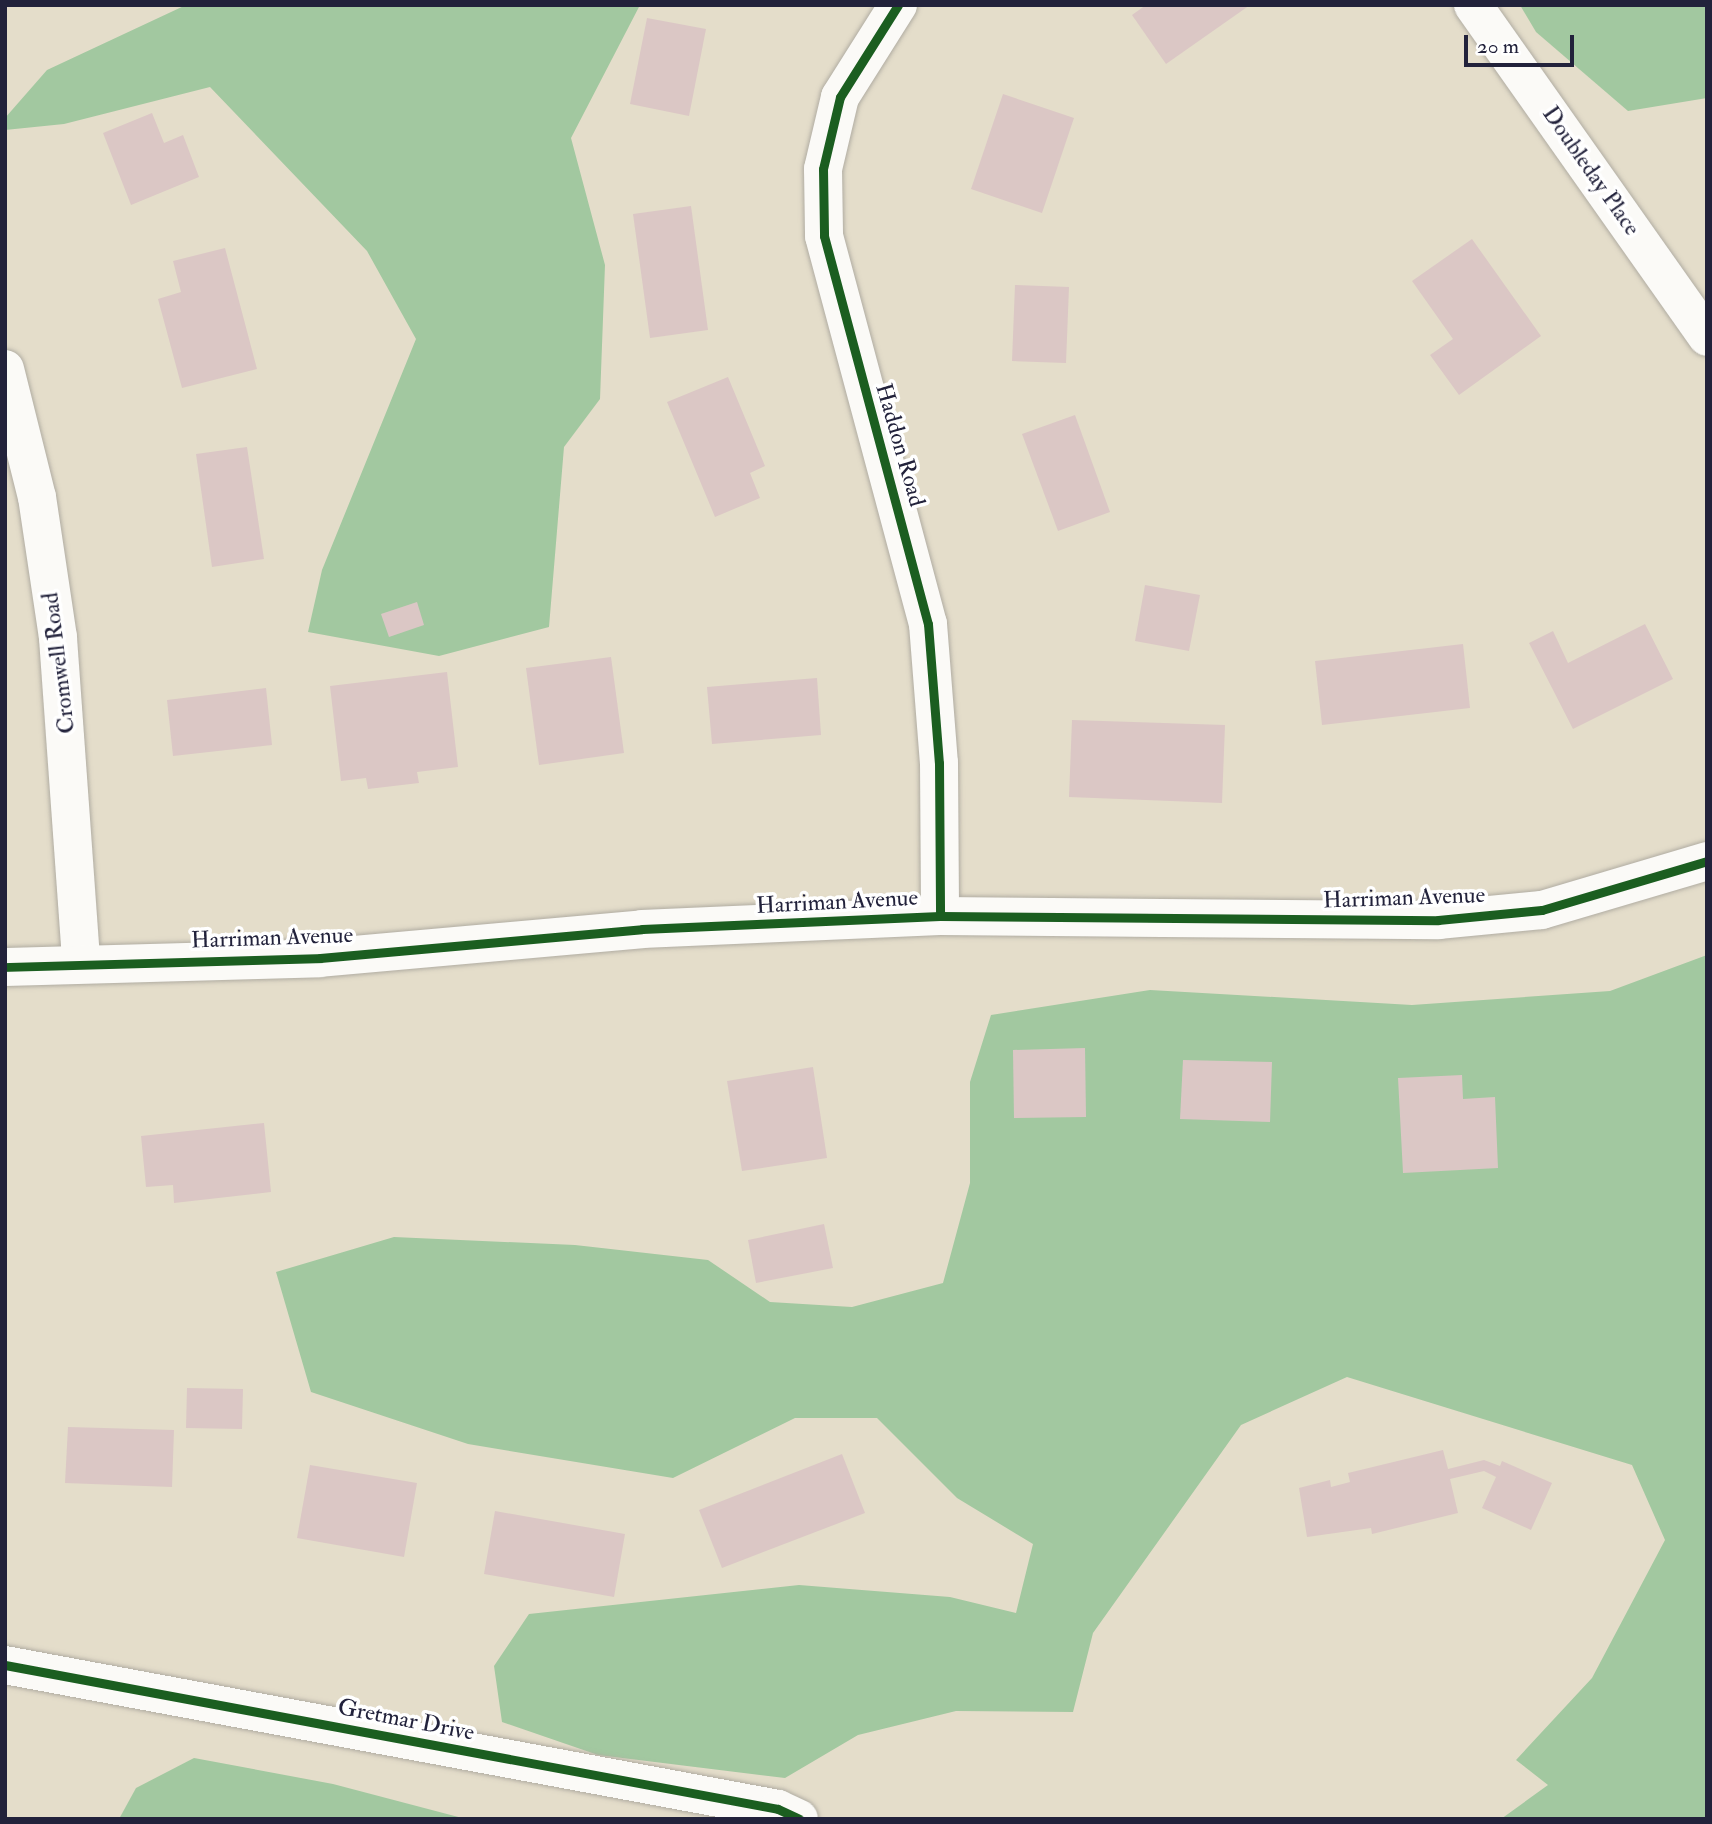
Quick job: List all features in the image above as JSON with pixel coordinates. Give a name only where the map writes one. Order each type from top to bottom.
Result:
[{"type":"street","name":"Haddon Road","points":[[898,5],[840,97],[822,169],[824,236],[928,624],[937,714],[940,916]]},
{"type":"street","name":"Doubleday Place","points":[[1473,5],[1707,337]]},
{"type":"street","name":"Cromwell Road","points":[[5,369],[37,497],[58,638],[81,962]]},
{"type":"street","name":"Harriman Avenue","points":[[5,967],[81,962],[320,958],[642,929],[940,916],[1438,920],[1542,910],[1707,861]]},
{"type":"street","name":"Gretmar Drive","points":[[5,1665],[778,1809],[799,1819]]},
{"type":"green space","points":[[186,5],[640,5],[571,138],[605,265],[600,399],[564,447],[549,627],[439,656],[308,632],[322,570],[416,339],[367,251],[210,87],[64,124],[5,130],[5,118],[47,70]]},
{"type":"green space","points":[[1520,5],[1707,5],[1707,98],[1628,111],[1536,32]]},
{"type":"green space","points":[[1707,955],[1707,1819],[1501,1819],[1548,1785],[1516,1760],[1592,1678],[1665,1540],[1632,1465],[1347,1377],[1241,1425],[1093,1633],[1073,1712],[956,1711],[858,1735],[785,1778],[598,1755],[502,1722],[494,1666],[529,1614],[799,1585],[950,1597],[1016,1613],[1033,1544],[957,1498],[877,1418],[795,1418],[673,1478],[468,1444],[311,1392],[276,1272],[394,1237],[575,1245],[708,1260],[770,1302],[852,1307],[943,1283],[970,1183],[970,1082],[991,1015],[1150,990],[1412,1005],[1610,991]]},
{"type":"green space","points":[[194,1758],[333,1784],[466,1819],[119,1819],[136,1788]]},
{"type":"building","points":[[1146,5],[1250,5],[1166,64],[1132,15]]},
{"type":"building","points":[[647,18],[706,29],[689,116],[630,104]]},
{"type":"building","points":[[1003,94],[1074,118],[1042,213],[971,189]]},
{"type":"building","points":[[152,113],[164,143],[183,135],[199,177],[131,205],[103,133]]},
{"type":"building","points":[[691,206],[708,330],[650,338],[633,214]]},
{"type":"building","points":[[1472,239],[1541,336],[1459,395],[1430,355],[1453,339],[1412,281]]},
{"type":"building","points":[[225,248],[257,369],[182,388],[158,299],[181,292],[173,261]]},
{"type":"building","points":[[1015,285],[1069,287],[1066,363],[1012,361]]},
{"type":"building","points":[[728,377],[765,466],[750,473],[760,498],[715,517],[667,402]]},
{"type":"building","points":[[1075,415],[1110,512],[1058,531],[1022,434]]},
{"type":"building","points":[[247,447],[264,559],[212,567],[196,454]]},
{"type":"building","points":[[1145,585],[1200,595],[1189,651],[1135,641]]},
{"type":"building","points":[[417,602],[424,625],[389,637],[381,614]]},
{"type":"building","points":[[1645,624],[1673,679],[1573,729],[1529,643],[1553,631],[1568,663]]},
{"type":"building","points":[[1463,644],[1470,708],[1322,725],[1315,661]]},
{"type":"building","points":[[611,657],[624,753],[539,765],[526,668]]},
{"type":"building","points":[[447,672],[458,767],[417,772],[419,783],[368,789],[366,778],[341,781],[330,686]]},
{"type":"building","points":[[817,678],[821,735],[712,744],[707,687]]},
{"type":"building","points":[[266,688],[272,745],[173,756],[167,700]]},
{"type":"building","points":[[1072,720],[1225,725],[1222,803],[1069,797]]},
{"type":"building","points":[[1085,1048],[1086,1117],[1014,1118],[1013,1050]]},
{"type":"building","points":[[1183,1060],[1272,1062],[1270,1122],[1180,1119]]},
{"type":"building","points":[[813,1067],[827,1158],[742,1171],[727,1081]]},
{"type":"building","points":[[1462,1075],[1463,1099],[1495,1097],[1498,1168],[1403,1173],[1398,1078]]},
{"type":"building","points":[[264,1123],[271,1192],[174,1203],[173,1185],[146,1187],[141,1136]]},
{"type":"building","points":[[824,1224],[833,1268],[756,1283],[748,1240]]},
{"type":"building","points":[[187,1388],[243,1389],[242,1429],[186,1428]]},
{"type":"building","points":[[68,1427],[174,1430],[172,1487],[65,1483]]},
{"type":"building","points":[[1443,1450],[1448,1469],[1484,1460],[1500,1466],[1502,1461],[1552,1483],[1531,1530],[1482,1508],[1496,1477],[1484,1471],[1450,1479],[1458,1513],[1372,1534],[1371,1528],[1307,1537],[1299,1488],[1330,1480],[1331,1487],[1350,1482],[1348,1473]]},
{"type":"building","points":[[842,1454],[865,1513],[722,1568],[699,1510]]},
{"type":"building","points":[[310,1465],[417,1483],[404,1557],[297,1538]]},
{"type":"building","points":[[495,1511],[625,1534],[614,1597],[484,1574]]},
{"type":"cycle path","points":[[898,5],[840,97],[823,169],[824,236],[928,624],[939,763],[940,916]]},
{"type":"cycle path","points":[[5,967],[320,958],[642,929],[940,916],[1438,920],[1542,910],[1707,861]]},
{"type":"cycle path","points":[[5,1665],[778,1809],[799,1819]]}]
